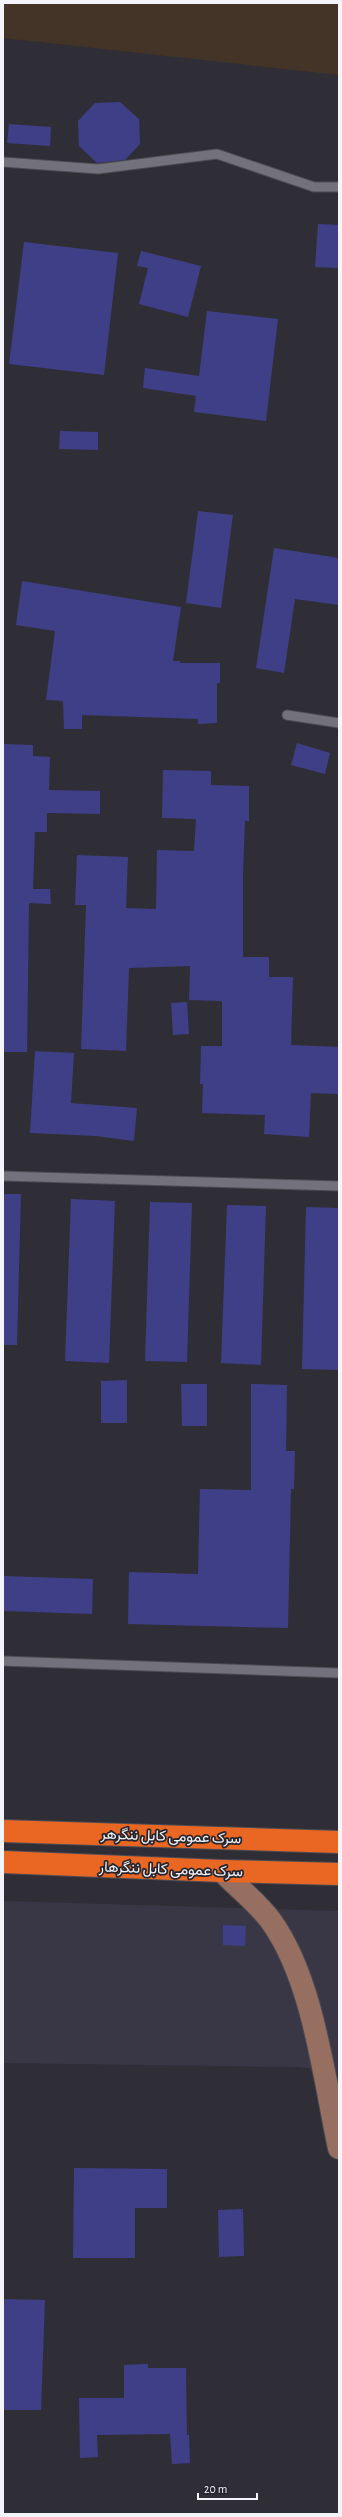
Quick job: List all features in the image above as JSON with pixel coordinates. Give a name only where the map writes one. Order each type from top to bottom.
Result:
[{"type":"highway","name":"سرک عمومی کابل ننگرهر","points":[[3,1830],[339,1842]]},
{"type":"highway","name":"سرک عمومی کابل ننگرهار","points":[[3,1862],[339,1874]]},
{"type":"street","points":[[222,1871],[271,1920],[296,1966],[316,2037],[339,2148]]},
{"type":"lane","points":[[3,162],[98,169],[217,154],[314,187],[339,187]]},
{"type":"lane","points":[[287,714],[339,723]]},
{"type":"lane","points":[[3,1176],[339,1186]]},
{"type":"lane","points":[[3,1661],[339,1673]]},
{"type":"shaded area","points":[[3,3],[339,3],[339,75],[3,38]]},
{"type":"shaded area","points":[[3,1901],[339,1911],[339,2072],[299,2067],[3,2063]]},
{"type":"building","points":[[120,102],[139,119],[140,144],[125,160],[97,163],[79,146],[78,121],[95,103]]},
{"type":"building","points":[[9,124],[51,127],[50,146],[7,143]]},
{"type":"building","points":[[318,224],[339,225],[339,268],[315,267]]},
{"type":"building","points":[[24,242],[118,253],[104,375],[9,364]]},
{"type":"building","points":[[141,251],[201,266],[188,317],[139,304],[148,268],[137,266]]},
{"type":"building","points":[[207,311],[278,319],[266,421],[194,412],[196,396],[143,388],[145,368],[199,376]]},
{"type":"building","points":[[60,431],[98,432],[98,450],[59,449]]},
{"type":"building","points":[[198,511],[233,515],[221,608],[186,603]]},
{"type":"building","points":[[274,548],[339,558],[339,605],[295,599],[284,673],[256,668]]},
{"type":"building","points":[[22,581],[181,607],[173,661],[180,661],[180,663],[220,663],[220,683],[217,683],[217,723],[198,724],[198,719],[82,715],[82,729],[64,729],[63,701],[46,700],[55,631],[16,625]]},
{"type":"building","points":[[297,743],[330,753],[325,774],[291,765]]},
{"type":"building","points":[[3,744],[33,745],[33,756],[50,757],[49,790],[100,791],[100,814],[47,813],[47,832],[35,832],[33,889],[50,889],[51,904],[29,903],[27,1052],[3,1052]]},
{"type":"building","points":[[163,770],[211,771],[211,785],[249,786],[249,821],[245,821],[243,874],[243,957],[269,957],[269,977],[293,977],[291,1045],[339,1047],[339,1094],[311,1093],[309,1137],[264,1134],[265,1115],[202,1113],[203,1084],[200,1084],[201,1046],[222,1046],[222,1003],[221,1001],[189,1000],[190,966],[129,968],[126,1051],[81,1049],[86,905],[75,905],[77,855],[128,857],[126,908],[156,909],[157,850],[194,851],[196,819],[162,818]]},
{"type":"building","points":[[187,1002],[189,1034],[173,1035],[171,1003]]},
{"type":"building","points":[[35,1051],[74,1053],[71,1103],[137,1108],[134,1141],[96,1136],[30,1133]]},
{"type":"building","points":[[3,1194],[21,1194],[17,1345],[3,1345]]},
{"type":"building","points":[[71,1199],[115,1201],[109,1363],[65,1361]]},
{"type":"building","points":[[150,1202],[192,1203],[187,1362],[145,1361]]},
{"type":"building","points":[[227,1205],[266,1206],[261,1365],[221,1363]]},
{"type":"building","points":[[306,1207],[339,1208],[339,1370],[302,1369]]},
{"type":"building","points":[[127,1380],[127,1423],[101,1423],[101,1381]]},
{"type":"building","points":[[181,1384],[207,1384],[207,1426],[182,1426]]},
{"type":"building","points":[[251,1384],[287,1385],[286,1451],[295,1451],[294,1489],[291,1489],[288,1628],[128,1624],[129,1572],[198,1574],[200,1489],[251,1490]]},
{"type":"building","points":[[3,1576],[93,1579],[92,1614],[3,1611]]},
{"type":"building","points":[[223,1925],[246,1926],[245,1946],[223,1945]]},
{"type":"building","points":[[74,2168],[167,2169],[167,2208],[135,2208],[135,2258],[73,2258]]},
{"type":"building","points":[[243,2209],[244,2256],[219,2257],[218,2210]]},
{"type":"building","points":[[3,2299],[45,2300],[41,2410],[3,2410]]},
{"type":"building","points":[[148,2364],[148,2368],[186,2368],[187,2435],[189,2435],[190,2463],[172,2464],[170,2434],[97,2435],[98,2457],[80,2458],[79,2398],[124,2398],[124,2365]]}]
